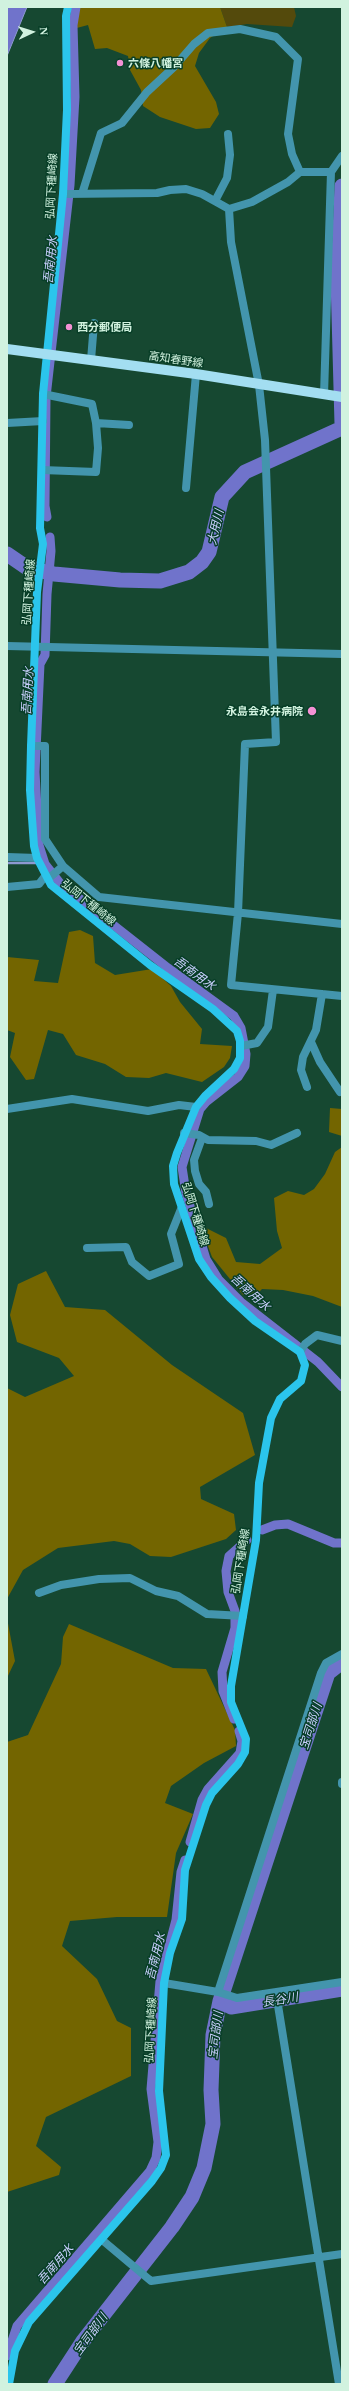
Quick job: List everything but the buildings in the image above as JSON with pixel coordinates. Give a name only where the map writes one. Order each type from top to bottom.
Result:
[{"type":"main road","name":"弘岡下種崎線","points":[[9,2384],[15,2351],[29,2322],[152,2181],[161,2168],[166,2155],[159,2091],[164,1983],[170,1953],[182,1919],[185,1870],[206,1805],[212,1793],[238,1764],[245,1752],[246,1739],[231,1702],[232,1668],[237,1616],[256,1540],[259,1483],[271,1418],[280,1398],[301,1381],[305,1365],[300,1352],[255,1321],[230,1298],[211,1277],[199,1259],[181,1209],[174,1184],[173,1166],[187,1134],[196,1107],[205,1096],[234,1069],[240,1058],[241,1046],[237,1030],[229,1022],[150,965],[51,885],[37,858],[30,790],[38,646],[37,592],[42,551],[44,470],[43,421],[67,194],[66,16],[68,7]]},
{"type":"main road","name":"高知春野線","points":[[7,349],[196,374],[342,397]]},
{"type":"street","points":[[82,194],[101,133],[122,123],[147,92],[174,67],[194,44],[208,33],[240,29],[276,37],[298,59],[288,134],[292,154],[300,172]]},
{"type":"street","points":[[215,202],[227,178],[230,155],[228,134]]},
{"type":"street","points":[[326,395],[331,172],[342,156]]},
{"type":"street","points":[[67,194],[157,193],[186,189],[202,194],[229,209],[252,202],[288,182],[300,172],[331,172]]},
{"type":"street","points":[[229,209],[231,242],[260,385],[265,441],[268,483],[276,742],[244,744],[238,913],[231,985],[342,996]]},
{"type":"street","points":[[91,360],[94,322]]},
{"type":"street","points":[[186,488],[196,374]]},
{"type":"street","points":[[44,470],[96,472],[98,448],[96,423],[92,404],[45,394]]},
{"type":"street","points":[[7,423],[43,421]]},
{"type":"street","points":[[96,423],[128,425]]},
{"type":"street","points":[[7,646],[342,654]]},
{"type":"street","points":[[32,746],[45,746],[46,839],[62,867],[98,897],[342,924]]},
{"type":"street","points":[[7,857],[37,858]]},
{"type":"street","points":[[7,887],[39,884],[47,875],[62,867]]},
{"type":"street","points":[[241,1046],[250,1046],[257,1043],[268,1027],[273,990]]},
{"type":"street","points":[[307,1087],[301,1070],[303,1057],[316,1030],[322,994]]},
{"type":"street","points":[[311,1042],[320,1062],[340,1092]]},
{"type":"street","points":[[7,1110],[72,1099],[148,1111],[179,1105],[196,1107]]},
{"type":"street","points":[[187,1134],[200,1136],[208,1140],[256,1141],[271,1145],[297,1133]]},
{"type":"street","points":[[200,1136],[195,1156],[195,1171],[199,1184],[206,1192],[209,1204]]},
{"type":"street","points":[[86,1248],[126,1247],[132,1262],[149,1276],[179,1264],[171,1234],[181,1209]]},
{"type":"street","points":[[300,1352],[305,1344],[317,1335],[342,1341]]},
{"type":"street","points":[[39,1592],[61,1585],[99,1579],[130,1578],[156,1591],[178,1596],[207,1614],[237,1616]]},
{"type":"street","points":[[219,1992],[322,1673],[326,1664],[342,1654]]},
{"type":"street","points":[[164,1983],[219,1992],[237,1998],[277,1994],[342,1982]]},
{"type":"street","points":[[277,1994],[339,2384]]},
{"type":"street","points":[[101,2239],[151,2281],[342,2254]]},
{"type":"shaded area","points":[[7,7],[27,7],[7,56]]},
{"type":"shaded area","points":[[77,7],[220,7],[227,27],[210,38],[199,53],[195,66],[216,102],[219,114],[210,128],[196,129],[160,117],[143,106],[141,90],[130,70],[128,56],[107,48],[95,49],[88,25],[73,29]]},
{"type":"shaded area","points":[[220,7],[294,7],[296,16],[292,27],[247,24],[227,27]]},
{"type":"shaded area","points":[[80,930],[93,936],[95,963],[115,975],[152,969],[171,986],[180,1002],[202,1029],[200,1044],[232,1046],[230,1058],[224,1067],[202,1082],[166,1073],[149,1078],[126,1077],[105,1064],[76,1055],[63,1034],[48,1030],[34,1079],[26,1080],[10,1057],[15,1033],[7,1030],[7,957],[39,960],[34,981],[58,983],[69,932]]},
{"type":"shaded area","points":[[330,1108],[342,1109],[342,1136],[329,1132]]},
{"type":"shaded area","points":[[342,1147],[342,1307],[313,1296],[283,1290],[262,1289],[255,1296],[243,1295],[212,1257],[205,1238],[206,1228],[226,1238],[236,1262],[260,1264],[282,1248],[277,1231],[274,1198],[288,1191],[304,1195],[314,1189],[325,1174],[335,1152]]},
{"type":"shaded area","points":[[46,1271],[65,1307],[105,1310],[172,1365],[243,1413],[255,1455],[200,1487],[201,1499],[234,1514],[236,1530],[226,1539],[171,1557],[150,1556],[130,1544],[114,1541],[58,1548],[23,1570],[7,1599],[7,1388],[25,1397],[74,1376],[59,1358],[17,1342],[10,1315],[18,1284]]},
{"type":"shaded area","points":[[7,1618],[15,1661],[7,1678]]},
{"type":"shaded area","points":[[69,1624],[173,1668],[206,1669],[235,1730],[236,1746],[204,1763],[171,1786],[165,1803],[193,1814],[176,1853],[167,1917],[117,1917],[70,1921],[62,1946],[97,1979],[117,2021],[131,2028],[131,2076],[46,2117],[36,2146],[61,2167],[59,2175],[7,2192],[7,1742],[28,1735],[61,1664],[63,1637]]},
{"type":"waterway","name":"吾南用水","points":[[47,517],[45,506],[46,397],[70,185],[75,97],[73,25],[76,7]]},
{"type":"waterway","points":[[342,186],[338,278],[342,424]]},
{"type":"waterway","name":"大用川","points":[[7,554],[26,567],[54,574],[120,580],[160,581],[189,572],[202,562],[209,552],[222,497],[245,472],[342,428]]},
{"type":"waterway","name":"吾南用水","points":[[50,537],[51,551],[47,594],[45,655],[40,664],[35,772],[39,845],[45,864],[60,883],[168,968],[234,1016],[241,1028],[246,1054],[245,1066],[238,1077],[206,1102],[200,1109],[182,1167],[186,1193],[206,1259],[219,1280],[241,1302],[318,1362],[342,1387]]},
{"type":"waterway","points":[[7,863],[37,863]]},
{"type":"waterway","name":"吾南用水","points":[[262,1530],[275,1525],[288,1524],[334,1543],[342,1543]]},
{"type":"waterway","name":"吾南用水","points":[[234,1719],[223,1691],[222,1672],[235,1628],[235,1611],[228,1592],[226,1571],[229,1556],[247,1540]]},
{"type":"waterway","name":"宝司部川","points":[[55,2384],[83,2341],[172,2227],[192,2197],[204,2168],[213,2124],[211,2090],[213,2035],[220,2001],[328,1673],[342,1662]]},
{"type":"waterway","name":"吾南用水","points":[[190,1842],[202,1800],[208,1789],[240,1753],[242,1741],[239,1731]]},
{"type":"waterway","name":"吾南用水","points":[[7,2356],[17,2326],[150,2171],[156,2158],[158,2142],[151,2089],[160,1981],[176,1920],[181,1872],[185,1860]]},
{"type":"waterway","name":"長谷川","points":[[220,2001],[231,2007],[342,1989]]},
{"type":"place","name":"六條八幡宮","points":[[120,63]]},
{"type":"place","name":"西分郵便局","points":[[69,327]]},
{"type":"place","name":"永島会永井病院","points":[[312,711]]}]
